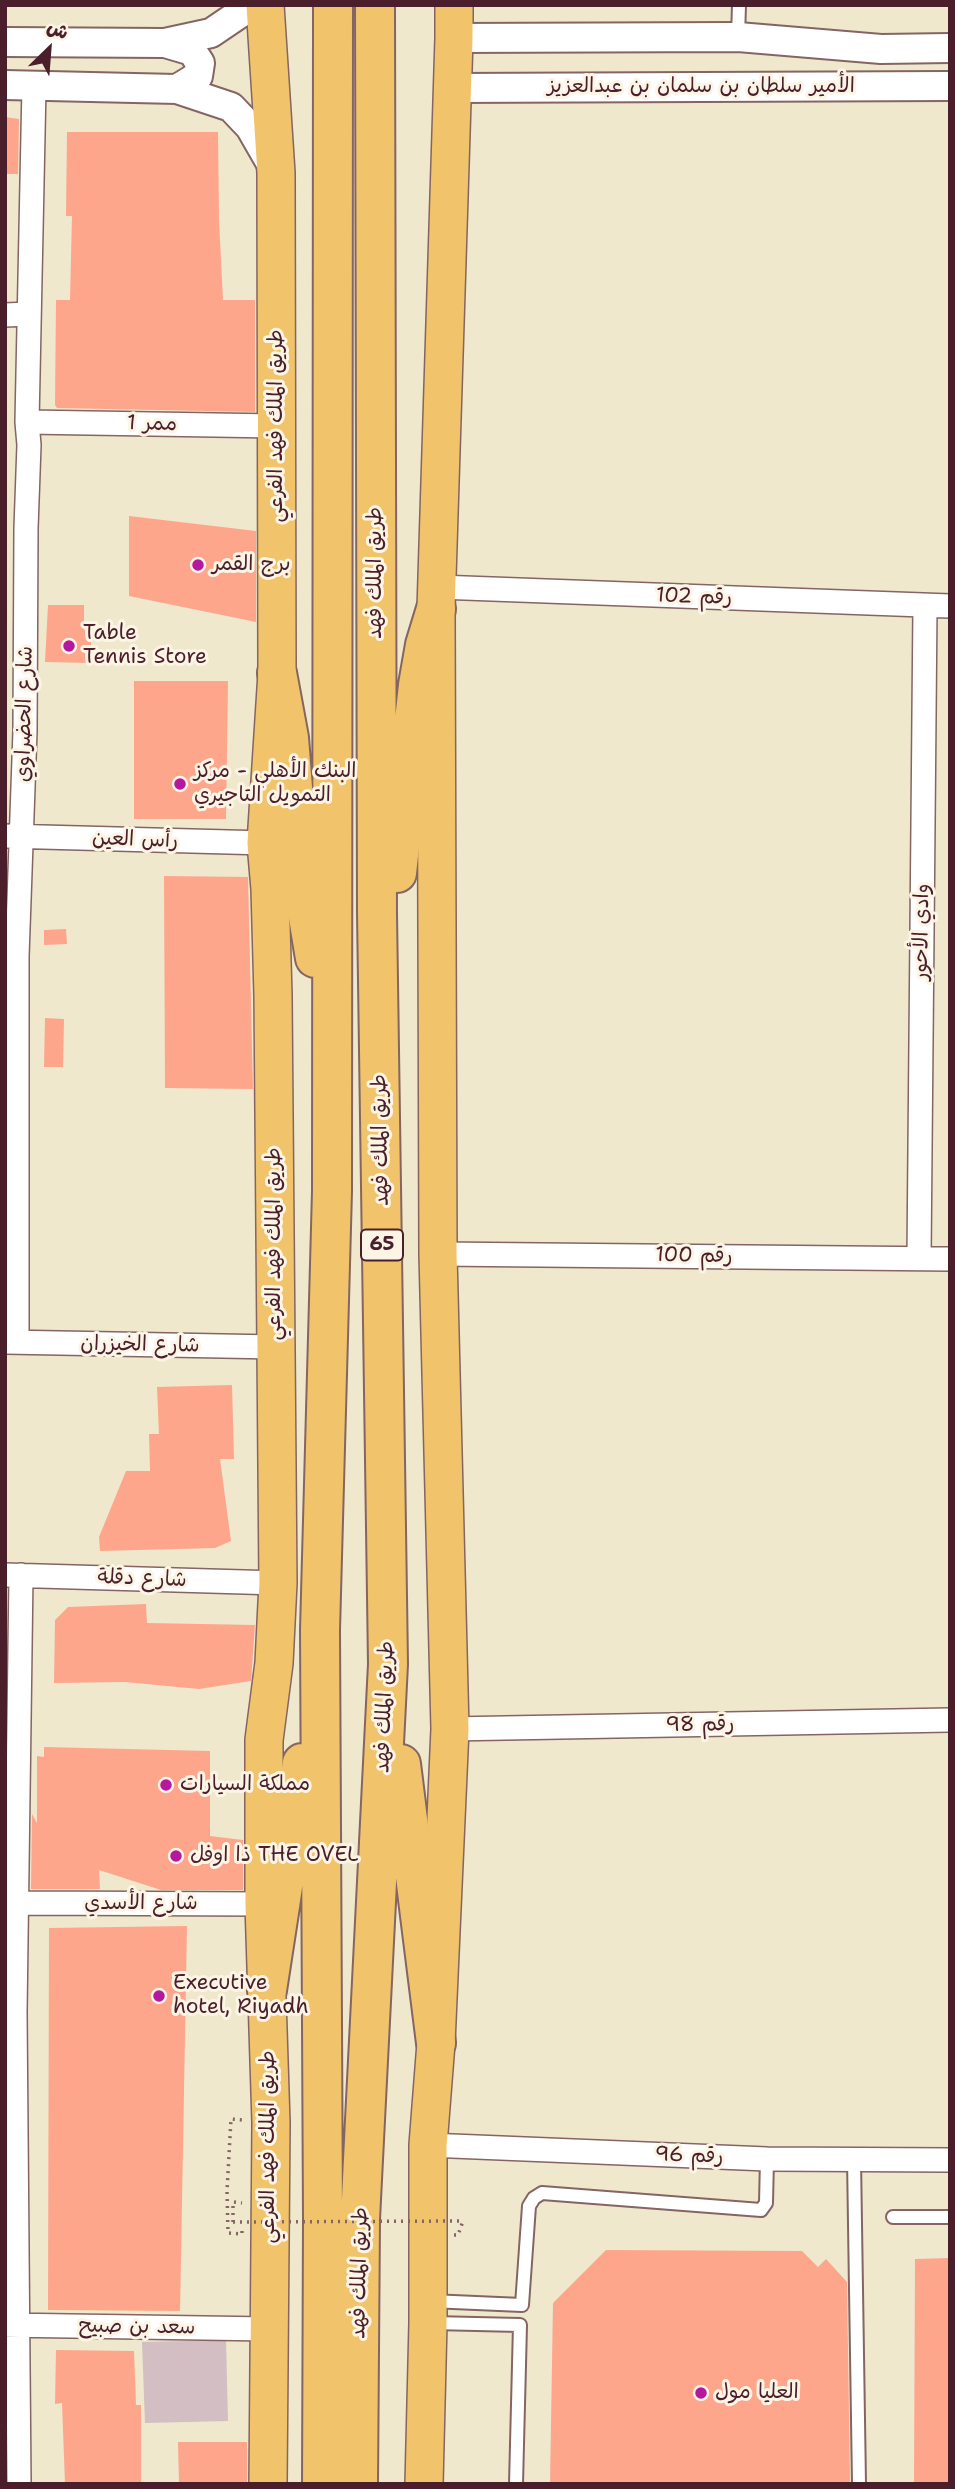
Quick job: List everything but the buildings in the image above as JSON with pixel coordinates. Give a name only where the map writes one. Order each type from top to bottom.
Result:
[{"type":"highway","name":"طريق الملك فهد","points":[[322,2484],[320,1630],[332,1191],[333,5]]},
{"type":"highway","name":"طريق الملك فهد","points":[[358,2484],[360,2219],[388,1664],[378,941],[374,5]]},
{"type":"highway","points":[[378,941],[392,924],[418,685],[437,598]]},
{"type":"highway","points":[[277,673],[289,738],[303,893],[332,1058]]},
{"type":"highway","points":[[267,1990],[320,1630]]},
{"type":"highway","points":[[388,1664],[436,2043]]},
{"type":"main road","name":"طريق الملك فهد الفرعي","points":[[265,5],[276,173],[277,426],[277,673],[266,844],[273,996],[278,1583],[274,1663],[264,1740],[264,1905],[271,2123],[268,2484]]},
{"type":"main road","points":[[424,2484],[428,2145],[436,2043],[450,1729],[438,1254],[437,598],[454,21]]},
{"type":"street","points":[[5,42],[165,43],[211,33],[242,12],[245,5]]},
{"type":"street","name":"الأمير سلطان بن سلمان بن عبدالعزيز","points":[[454,21],[566,38],[738,37],[881,48],[950,48]]},
{"type":"street","points":[[566,38],[569,86]]},
{"type":"street","points":[[165,43],[192,51],[200,63],[198,76],[177,89]]},
{"type":"street","points":[[5,85],[177,89],[231,107],[250,127],[276,173]]},
{"type":"street","name":"شارع الحضراوي","points":[[11,1342],[11,956],[16,528],[29,445],[27,422],[34,86]]},
{"type":"street","name":"الأمير سلطان بن سلمان بن عبدالعزيز","points":[[453,88],[950,86]]},
{"type":"street","points":[[5,314],[29,314]]},
{"type":"street","name":"ممر 1","points":[[27,422],[277,426]]},
{"type":"street","name":"رقم 102","points":[[437,598],[950,606]]},
{"type":"street","name":"وادي الأحور","points":[[919,1258],[925,606]]},
{"type":"street","name":"رأس العين","points":[[14,836],[266,844]]},
{"type":"street","name":"رقم 100","points":[[438,1254],[950,1259]]},
{"type":"street","name":"شارع الخيزران","points":[[11,1342],[275,1347]]},
{"type":"street","points":[[13,1575],[11,1800],[18,1903],[10,2012],[11,2325],[12,2446],[19,2484]]},
{"type":"street","name":"شارع دقلة","points":[[13,1575],[278,1583]]},
{"type":"street","name":"رقم 98","points":[[450,1729],[950,1720]]},
{"type":"street","name":"شارع الأسدي","points":[[18,1903],[264,1905]]},
{"type":"street","name":"رقم 96","points":[[428,2145],[768,2159],[950,2160]]},
{"type":"street","name":"سعد بن صبيح","points":[[11,2325],[269,2329]]},
{"type":"lane","points":[[738,37],[739,5]]},
{"type":"lane","points":[[516,2484],[520,2325],[528,2206],[534,2198],[542,2193],[761,2210],[766,2203],[768,2159]]},
{"type":"lane","points":[[854,2160],[859,2484]]},
{"type":"lane","points":[[892,2217],[950,2217]]},
{"type":"lane","points":[[428,2312],[522,2305]]},
{"type":"lane","points":[[428,2312],[520,2325]]},
{"type":"path","points":[[271,2123],[231,2119],[227,2191],[228,2233],[242,2234],[243,2203],[233,2202],[233,2222],[463,2221]]},
{"type":"shaded area","points":[[226,2340],[228,2421],[145,2423],[142,2342]]},
{"type":"place","name":"برج القمر","points":[[198,565]]},
{"type":"place","name":"Table Tennis Store","points":[[69,646]]},
{"type":"place","name":"البنك الأهلي - مركز التمويل التاجيري","points":[[180,784]]},
{"type":"place","name":"مملكة السيارات","points":[[166,1785]]},
{"type":"place","name":"ذا اوفل THE OVEL","points":[[176,1856]]},
{"type":"place","name":"Executive hotel, Riyadh","points":[[159,1996]]},
{"type":"place","name":"العليا مول","points":[[701,2393]]}]
